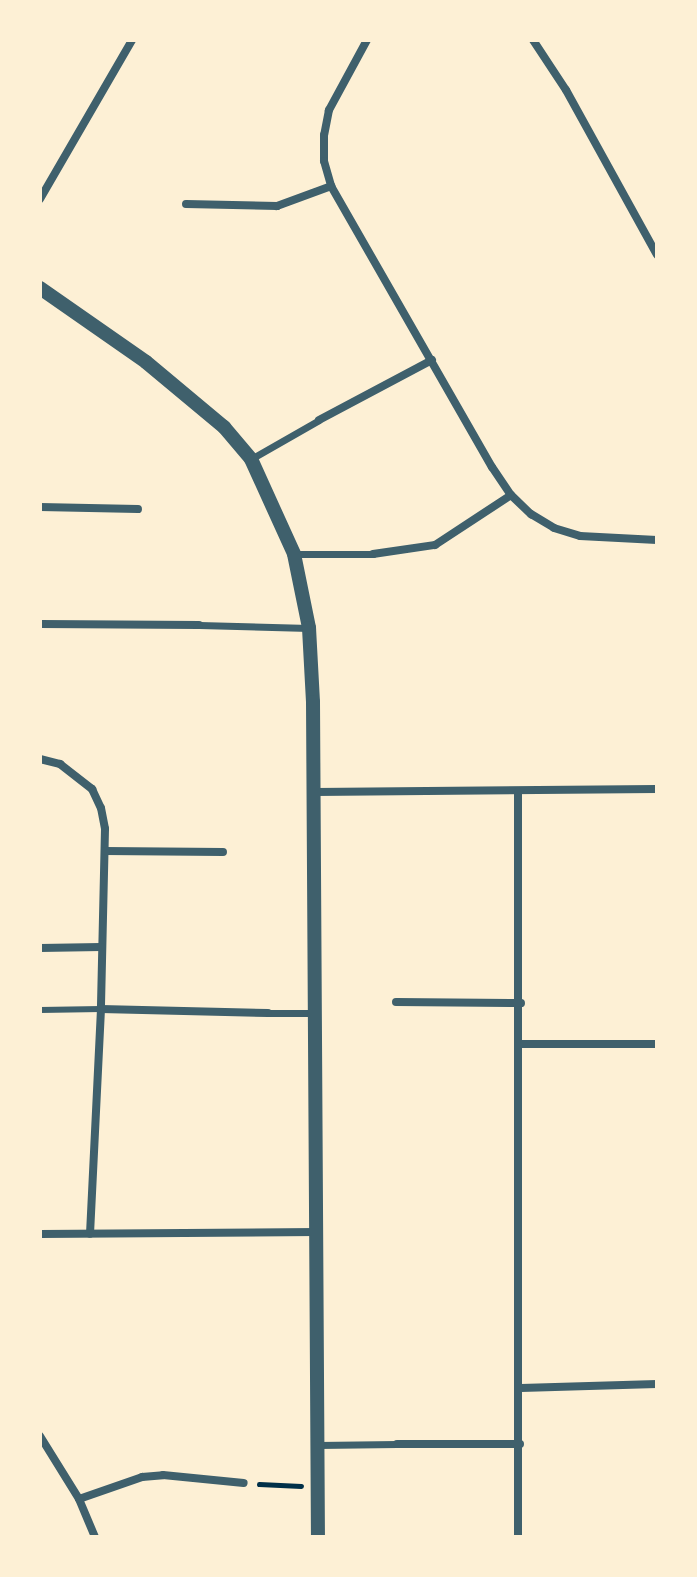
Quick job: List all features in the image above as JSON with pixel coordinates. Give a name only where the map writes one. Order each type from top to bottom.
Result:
[{"type":"street","points":[[40,199],[132,40]]},
{"type":"street","points":[[367,40],[329,110],[324,135],[324,161],[331,186],[511,495],[531,514],[554,528],[580,536],[657,540]]},
{"type":"street","points":[[533,40],[566,90],[657,255]]},
{"type":"street","points":[[186,204],[277,206],[331,186]]},
{"type":"street","points":[[40,288],[146,362],[224,427],[251,459],[294,554],[309,628],[315,792],[318,1537]]},
{"type":"street","points":[[251,459],[432,360]]},
{"type":"street","points":[[294,554],[373,554],[435,545],[511,495]]},
{"type":"street","points":[[40,507],[138,509]]},
{"type":"street","points":[[40,624],[309,628]]},
{"type":"street","points":[[40,759],[60,764],[92,789],[101,808],[105,851],[101,1009],[90,1234]]},
{"type":"street","points":[[315,792],[657,789]]},
{"type":"street","points":[[518,792],[521,1003],[518,1537]]},
{"type":"street","points":[[105,851],[223,852]]},
{"type":"street","points":[[40,948],[101,947]]},
{"type":"street","points":[[396,1002],[521,1003]]},
{"type":"street","points":[[101,1009],[315,1013]]},
{"type":"street","points":[[521,1044],[657,1044]]},
{"type":"street","points":[[40,1234],[317,1232]]},
{"type":"street","points":[[521,1388],[657,1384]]},
{"type":"street","points":[[40,1436],[79,1499],[95,1537]]},
{"type":"street","points":[[318,1445],[520,1444]]},
{"type":"street","points":[[79,1499],[142,1477],[163,1475],[244,1483]]},
{"type":"lane","points":[[40,1010],[101,1009]]},
{"type":"path","points":[[244,1483],[318,1487]]}]
